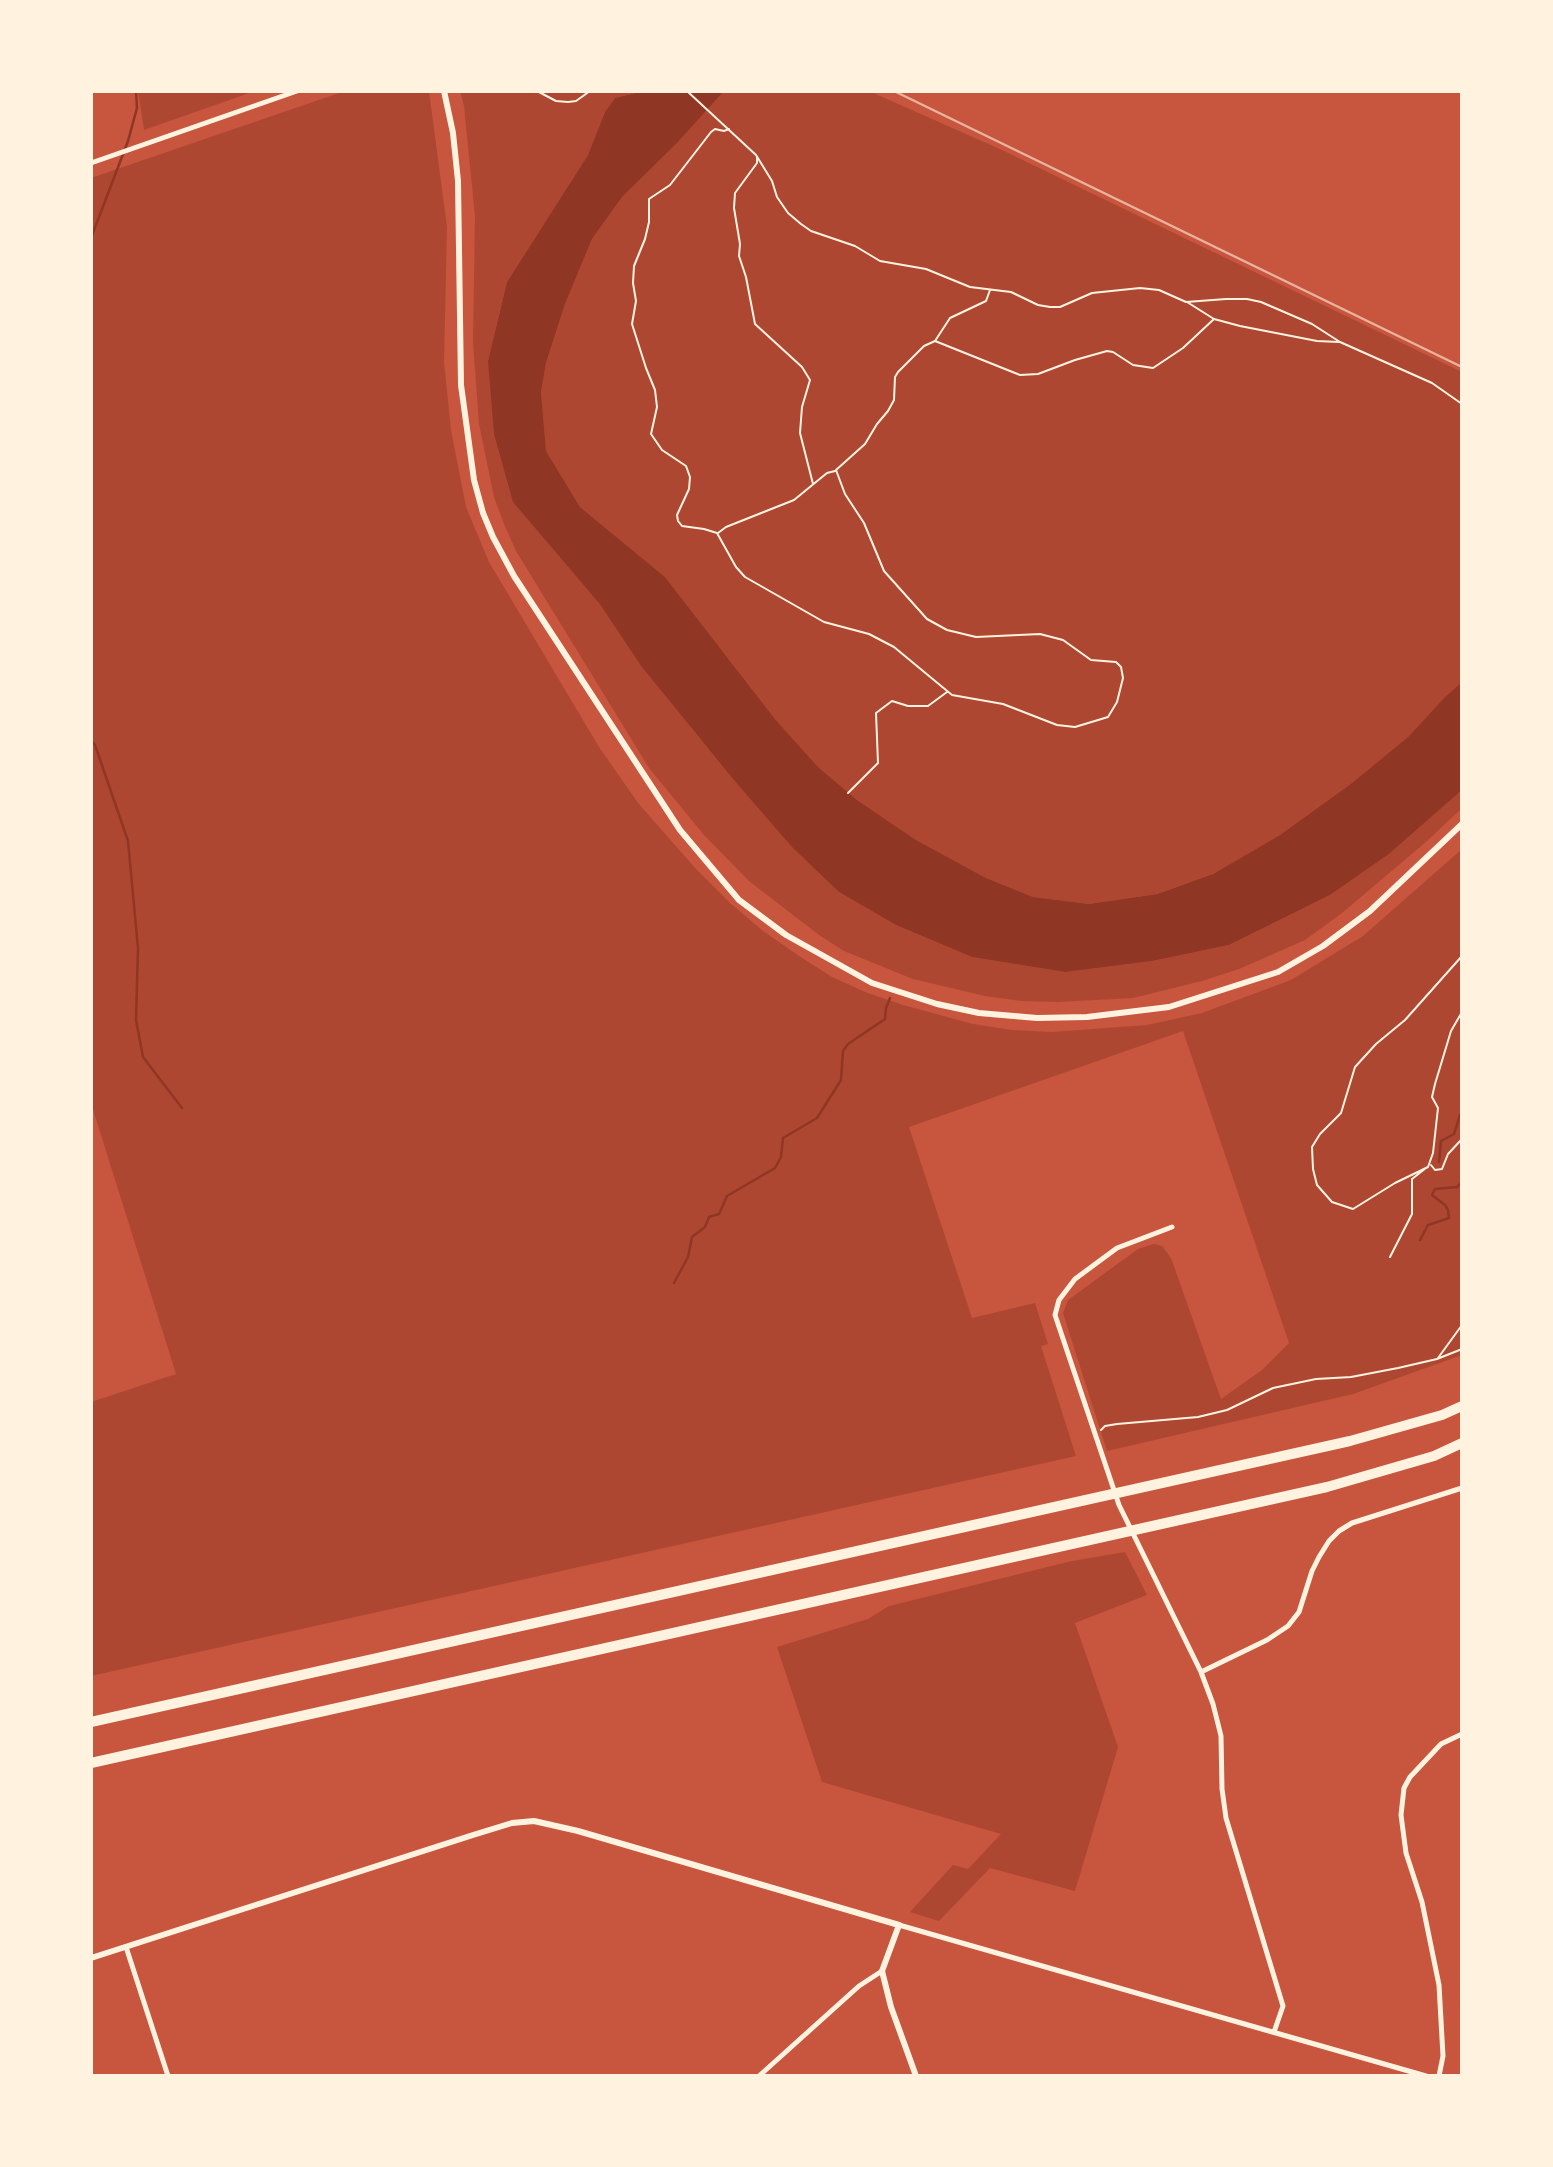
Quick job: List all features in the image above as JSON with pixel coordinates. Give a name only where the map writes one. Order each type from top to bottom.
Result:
[{"type":"highway","points":[[91,1721],[1350,1441],[1442,1415],[1462,1406]]},
{"type":"highway","points":[[91,1763],[1327,1487],[1434,1455],[1462,1443]]},
{"type":"street","points":[[91,163],[297,91]]},
{"type":"street","points":[[444,91],[453,134],[458,181],[461,385],[474,480],[488,525],[514,576],[680,830],[739,900],[786,935],[872,983],[937,1004],[979,1013],[1037,1018],[1087,1017],[1160,1009],[1267,976],[1323,946],[1370,911],[1462,824]]},
{"type":"street","points":[[1172,1227],[1117,1248],[1075,1279],[1059,1300],[1055,1315],[1119,1505],[1201,1672],[1221,1736],[1222,1788],[1226,1818],[1283,2006],[1274,2032]]},
{"type":"street","points":[[1201,1672],[1268,1640],[1288,1626],[1299,1612],[1319,1557],[1339,1531],[1352,1523],[1462,1488]]},
{"type":"street","points":[[1438,2076],[1443,2056],[1439,1985],[1422,1902],[1406,1853],[1401,1815],[1404,1788],[1410,1777],[1441,1744],[1462,1734]]},
{"type":"street","points":[[91,1958],[524,1821],[578,1831],[1426,2076]]},
{"type":"street","points":[[899,1924],[882,1971],[891,2007],[916,2076]]},
{"type":"street","points":[[126,1947],[168,2076]]},
{"type":"street","points":[[759,2076],[859,1986],[882,1971]]},
{"type":"path","points":[[537,91],[556,101],[568,103],[590,91]]},
{"type":"path","points":[[688,91],[756,155],[788,213],[811,231],[855,246],[880,261],[926,269],[970,287],[1011,292],[1038,305],[1050,307],[1060,307],[1093,293],[1140,288],[1159,290],[1214,319],[1291,336],[1340,342]]},
{"type":"path","points":[[729,129],[715,129],[711,132],[670,186],[649,199],[649,222],[634,266],[636,301],[632,324],[655,390],[657,407],[651,434],[662,450],[686,466],[690,477],[689,489],[677,515],[678,521],[682,526],[717,533],[736,567],[746,577],[824,621],[869,634],[894,646],[952,695],[1003,704],[1057,725],[1075,727],[1108,717],[1117,702],[1123,678],[1121,667],[1116,662],[1091,660],[1063,640],[1034,632],[976,636],[947,630],[927,619],[884,571],[864,523],[845,494],[836,470]]},
{"type":"path","points":[[756,155],[757,163],[736,193],[734,208],[740,244],[739,256],[755,324],[802,366],[810,380],[802,407],[800,433],[813,484]]},
{"type":"path","points":[[717,533],[794,500],[827,473],[836,470],[865,444],[888,411],[894,400],[895,377],[898,372],[924,346],[934,341],[950,318],[986,301],[991,289]]},
{"type":"path","points":[[1186,302],[1226,299],[1261,302],[1311,324],[1340,342],[1432,383],[1462,404]]},
{"type":"path","points":[[934,341],[1020,375],[1038,374],[1107,351],[1133,365],[1153,368],[1183,348],[1214,319]]},
{"type":"path","points":[[848,793],[878,763],[876,713],[892,701],[908,706],[928,706],[948,691]]},
{"type":"path","points":[[1462,957],[1405,1020],[1376,1044],[1355,1067],[1341,1113],[1320,1133],[1312,1147],[1312,1169],[1317,1185],[1332,1202],[1353,1209],[1432,1164],[1435,1170],[1442,1168],[1448,1154],[1462,1139]]},
{"type":"path","points":[[1390,1257],[1412,1214],[1412,1179],[1428,1167],[1433,1153],[1437,1108],[1432,1097],[1434,1084],[1451,1031],[1462,1012]]},
{"type":"path","points":[[1437,1359],[1462,1325]]},
{"type":"path","points":[[1095,1436],[1105,1426],[1198,1418],[1214,1414],[1273,1388],[1316,1379],[1351,1377],[1437,1359],[1462,1349]]},
{"type":"shaded area","points":[[138,91],[255,91],[144,130]]},
{"type":"shaded area","points":[[345,91],[429,91],[447,227],[444,362],[451,430],[466,507],[489,562],[599,747],[638,803],[730,903],[763,931],[799,956],[832,977],[865,992],[973,1024],[1052,1032],[1147,1025],[1202,1013],[1291,980],[1363,936],[1462,849],[1462,1355],[1353,1394],[1107,1451],[1063,1313],[1068,1300],[1138,1249],[1154,1244],[1162,1246],[1171,1258],[1221,1399],[1262,1370],[1289,1343],[1183,1031],[909,1127],[972,1318],[1035,1303],[1048,1344],[1041,1346],[1076,1456],[91,1676],[91,1402],[176,1374],[91,1103],[91,178]]},
{"type":"shaded area","points":[[460,91],[644,91],[615,98],[605,112],[588,155],[507,282],[488,361],[599,603],[641,666],[733,779],[839,892],[896,925],[972,957],[1065,972],[1152,961],[1229,945],[1330,895],[1389,854],[1462,790],[1462,808],[1342,913],[1305,940],[1239,969],[1133,998],[1058,1002],[985,996],[913,979],[844,951],[819,935],[749,881],[704,835],[649,768],[516,551],[504,524],[494,497],[479,424],[473,342],[475,216],[464,106]]},
{"type":"shaded area","points":[[644,91],[724,91],[678,142],[622,197],[592,239],[565,304],[546,363],[541,392],[546,451],[580,507],[665,577],[775,719],[818,767],[857,800],[916,840],[986,878],[1033,897],[1089,904],[1157,894],[1213,874],[1280,835],[1352,783],[1408,737],[1462,682],[1462,790],[1389,854],[1330,895],[1229,945],[1152,961],[1065,972],[972,957],[896,925],[839,892],[792,847],[733,779],[641,666],[599,603],[513,502],[494,434],[488,361],[507,282],[588,155],[605,112],[615,98]]},
{"type":"shaded area","points":[[724,91],[869,91],[1002,150],[1462,372],[1462,682],[1408,737],[1352,783],[1280,835],[1213,874],[1156,894],[1089,904],[1033,897],[986,878],[916,840],[857,800],[818,767],[775,719],[665,577],[580,507],[546,451],[541,392],[546,363],[565,304],[592,239],[622,197],[678,142]]},
{"type":"shaded area","points":[[1125,1552],[1147,1595],[1075,1623],[1118,1747],[1075,1891],[990,1868],[939,1921],[910,1912],[953,1865],[968,1869],[1001,1834],[822,1782],[777,1647],[868,1619],[889,1606],[1072,1561]]},
{"type":"waterway","points":[[91,238],[128,141],[137,108],[136,91]]},
{"type":"waterway","points":[[91,740],[128,841],[138,948],[136,1020],[143,1057],[182,1108]]},
{"type":"waterway","points":[[674,1283],[688,1257],[692,1237],[705,1227],[709,1217],[719,1214],[727,1196],[775,1168],[781,1157],[783,1138],[817,1118],[841,1080],[843,1051],[848,1044],[885,1019],[890,998]]},
{"type":"waterway","points":[[1439,1162],[1441,1141],[1454,1134],[1462,1114]]},
{"type":"waterway","points":[[1420,1240],[1428,1225],[1449,1218],[1445,1205],[1432,1195],[1435,1189],[1457,1187],[1462,1182]]},
{"type":"railway","points":[[894,91],[1462,367]]}]
